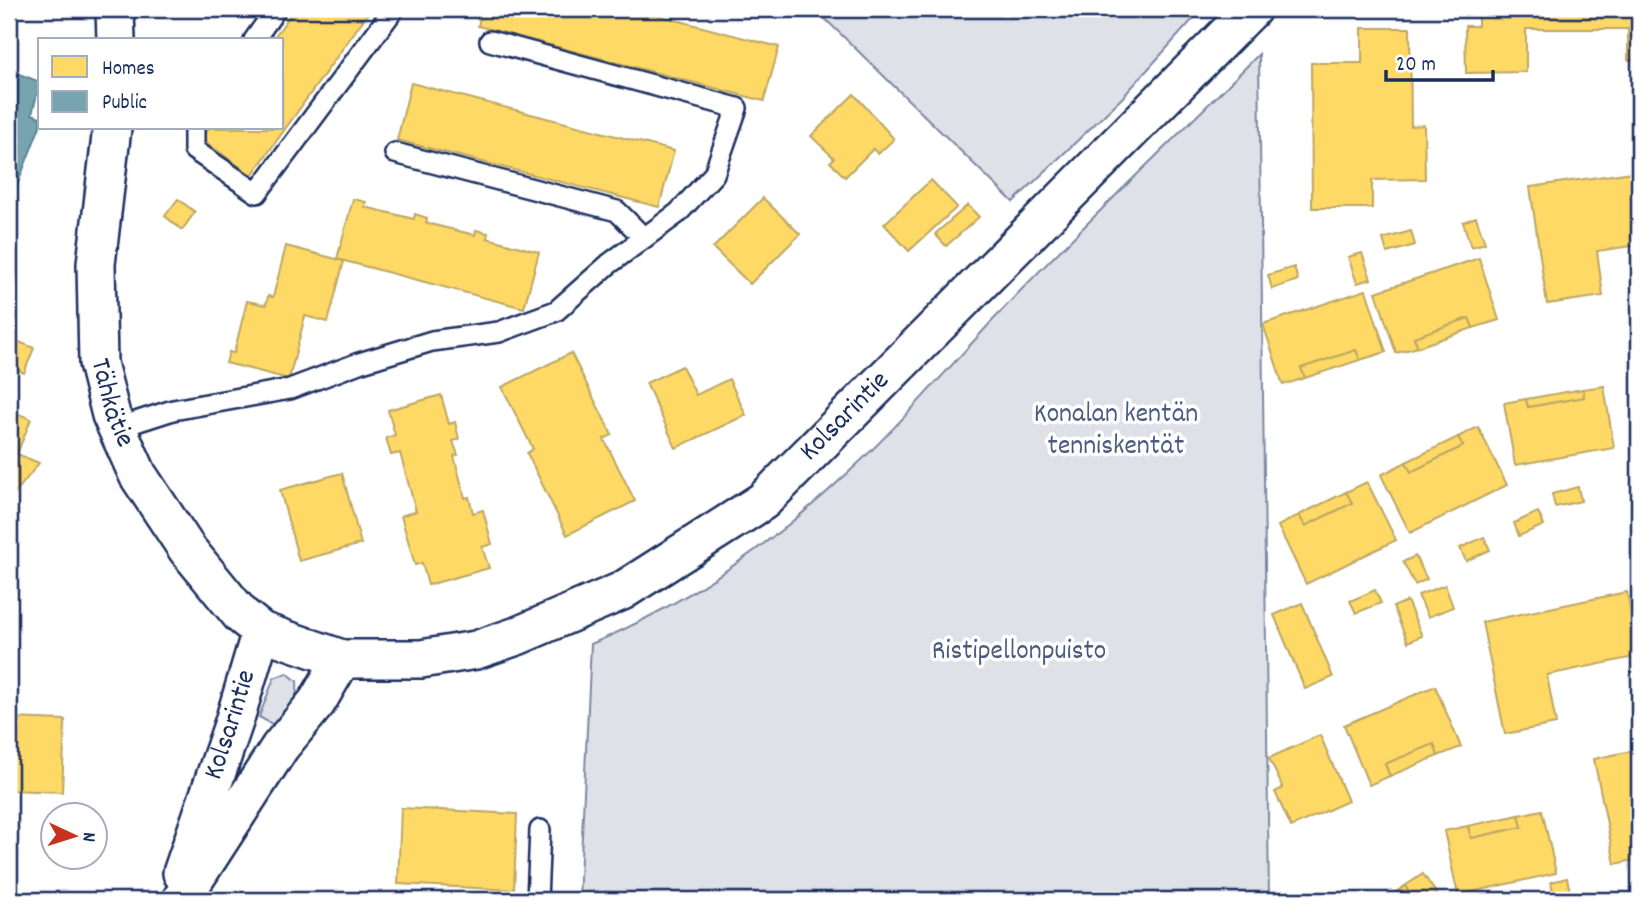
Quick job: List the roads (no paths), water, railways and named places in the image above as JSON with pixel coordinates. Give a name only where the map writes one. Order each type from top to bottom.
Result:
[{"type":"street","points":[[115,9],[116,38]]},
{"type":"street","name":"Kolsarintie","points":[[173,900],[234,722],[261,631],[342,659],[421,659],[476,650],[517,636],[622,591],[763,500],[1252,9]]},
{"type":"street","name":"Tähkätie","points":[[112,130],[96,264],[98,363],[117,428],[138,475],[187,549],[241,615],[261,631]]},
{"type":"street","name":"Kolsarintie","points":[[181,900],[280,747],[317,702],[342,659]]},
{"type":"lane","points":[[255,38],[276,9]]},
{"type":"lane","points":[[194,130],[194,150],[257,193],[394,9]]},
{"type":"lane","points":[[117,428],[173,410],[290,389],[359,363],[432,341],[499,332],[556,311],[678,213],[714,174],[737,107],[490,41]]},
{"type":"lane","points":[[395,153],[617,211],[644,238]]},
{"type":"lane","points":[[537,900],[540,830]]},
{"type":"park label","name":"Konalan kentän tenniskentät","points":[[1116,432]]},
{"type":"park label","name":"Ristipellonpuisto","points":[[1019,653]]}]
